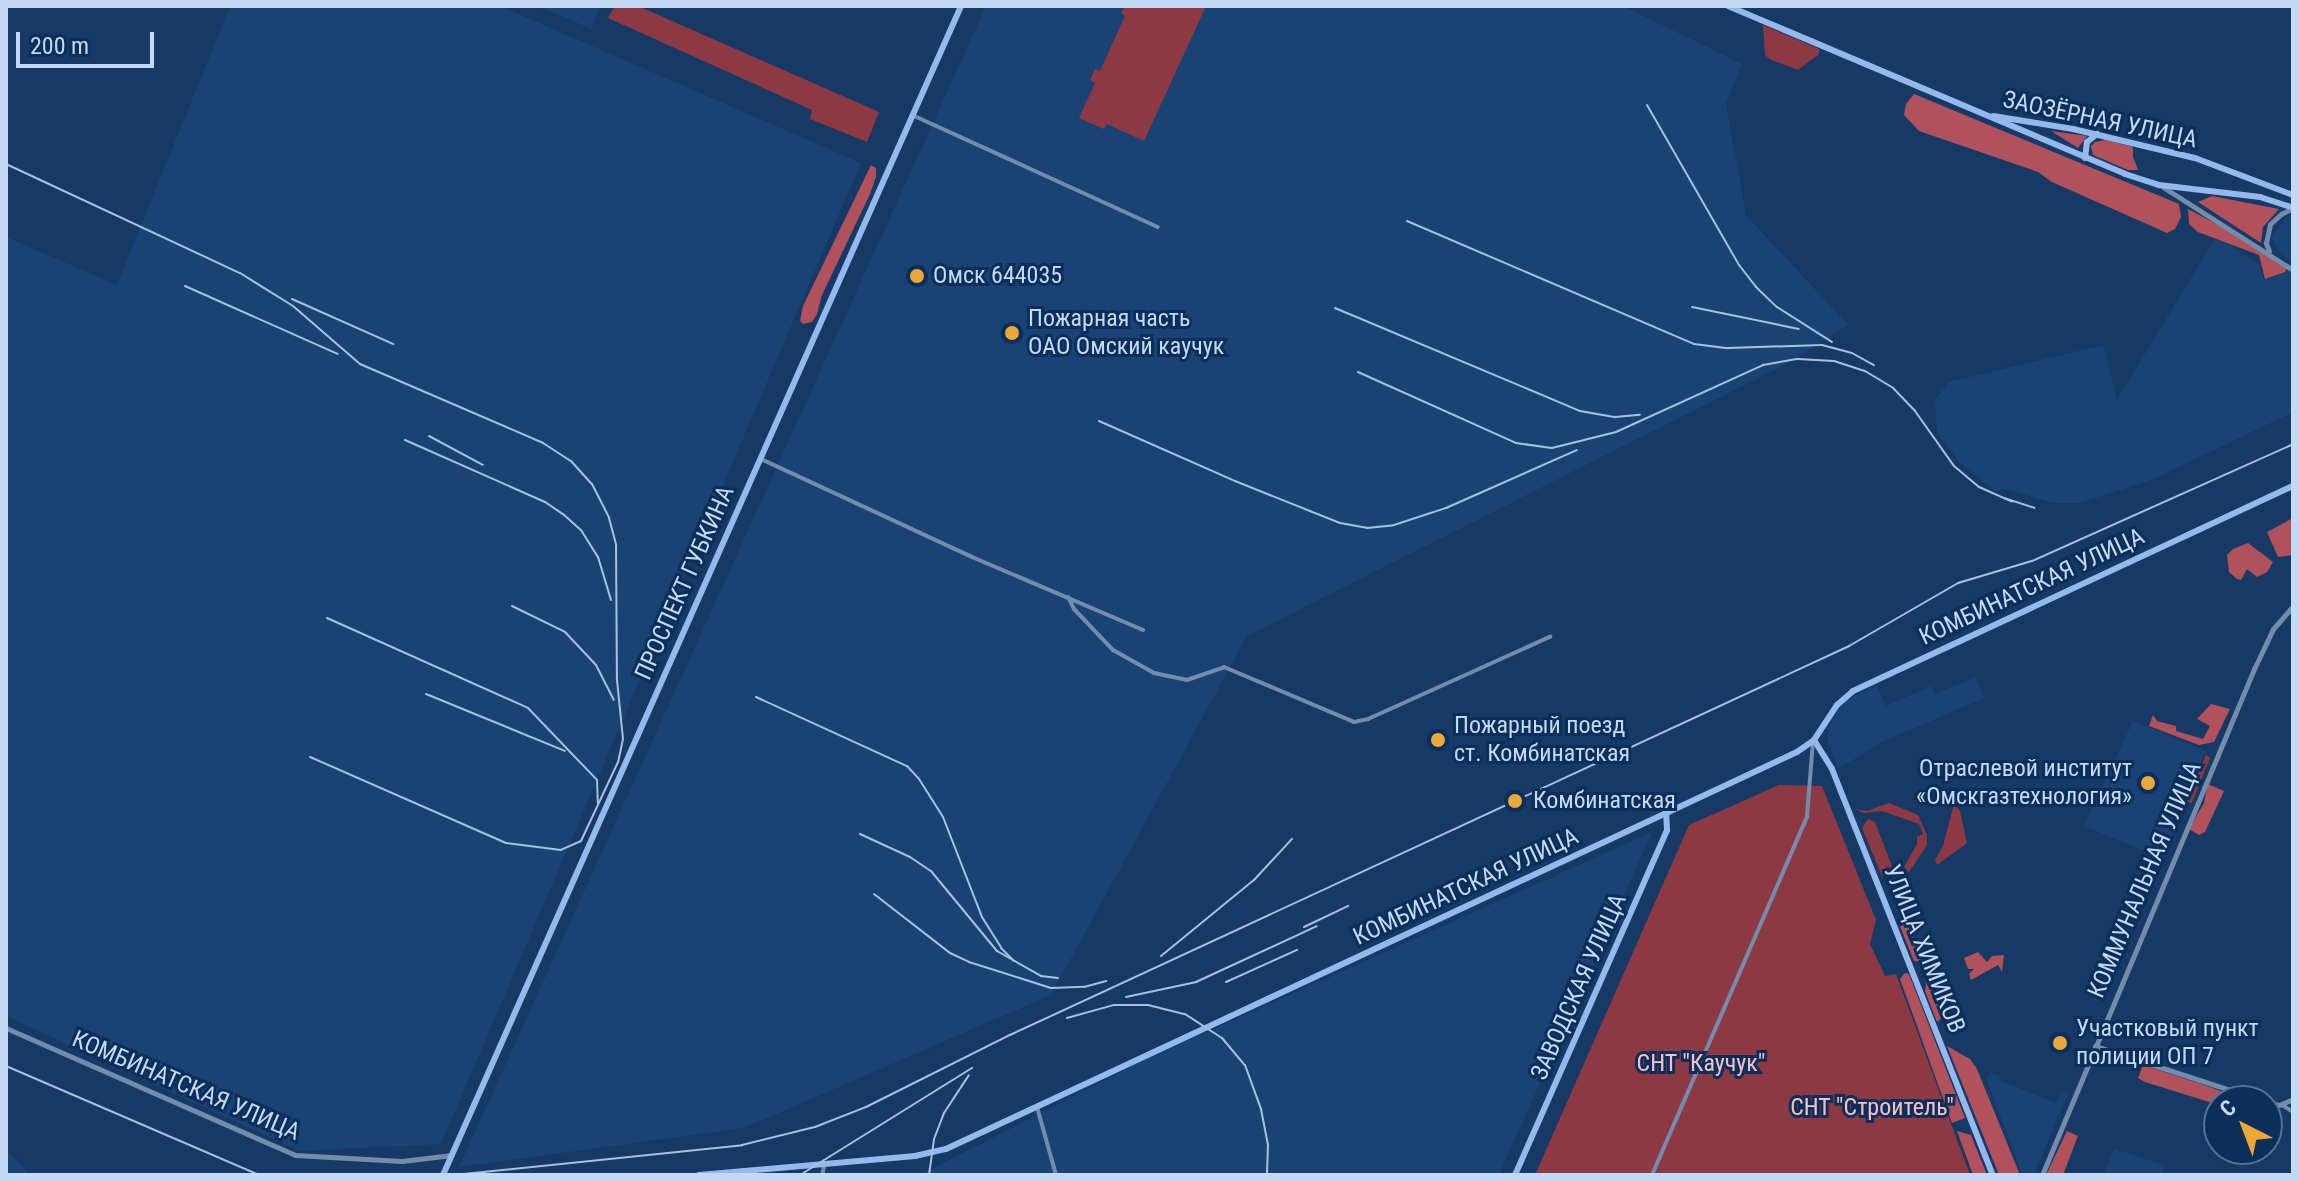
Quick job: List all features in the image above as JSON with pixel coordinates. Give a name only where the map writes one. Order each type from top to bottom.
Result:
[{"type":"main road","name":"ПРОСПЕКТ ГУБКИНА","points":[[443,1175],[961,6]]},
{"type":"main road","points":[[1728,6],[1985,115]]},
{"type":"main road","name":"ЗАОЗЁРНАЯ УЛИЦА","points":[[1985,115],[2097,134],[2210,162],[2293,195]]},
{"type":"main road","name":"ЗАОЗЁРНАЯ УЛИЦА","points":[[1985,115],[2085,158],[2159,185],[2236,193],[2293,208]]},
{"type":"main road","points":[[2085,158],[2087,142],[2097,134]]},
{"type":"main road","name":"КОМБИНАТСКАЯ УЛИЦА","points":[[699,1175],[938,1152],[1797,752],[1814,740],[1837,705],[1853,691],[2293,486]]},
{"type":"main road","name":"УЛИЦА ХИМИКОВ","points":[[1814,740],[1835,777],[1993,1175]]},
{"type":"main road","name":"ЗАВОДСКАЯ УЛИЦА","points":[[1515,1175],[1667,830],[1666,813]]},
{"type":"street","points":[[912,115],[1158,227]]},
{"type":"street","name":"ЗАОЗЁРНАЯ УЛИЦА","points":[[2159,185],[2293,270]]},
{"type":"street","points":[[2272,255],[2266,243],[2270,224],[2293,208]]},
{"type":"street","points":[[761,459],[972,557],[1143,630]]},
{"type":"street","points":[[1068,597],[1096,635],[1146,670],[1174,680],[1187,680],[1224,667],[1354,722],[1368,719],[1550,637]]},
{"type":"street","name":"КОММУНАЛЬНАЯ УЛИЦА","points":[[2042,1175],[2258,659],[2273,629],[2293,606]]},
{"type":"street","points":[[1652,1175],[1807,816],[1814,740]]},
{"type":"street","name":"КОМБИНАТСКАЯ УЛИЦА","points":[[6,1028],[295,1155],[402,1161],[452,1155]]},
{"type":"street","points":[[2095,1046],[2213,1085]]},
{"type":"street","points":[[1037,1105],[1056,1175]]},
{"type":"street","points":[[822,1175],[825,1163]]},
{"type":"shaded area","points":[[230,6],[500,6],[861,163],[441,1144],[299,1151],[6,1016],[6,237],[117,285]]},
{"type":"shaded area","points":[[539,6],[601,6],[591,29]]},
{"type":"shaded area","points":[[986,6],[1623,6],[1742,64],[1726,104],[1746,215],[1848,325],[1786,364],[1247,636],[1051,995],[744,1128],[459,1167]]},
{"type":"shaded area","points":[[1914,94],[2179,204],[2181,217],[2175,229],[2167,233],[2052,182],[2038,172],[1919,131],[1904,115],[1906,104]]},
{"type":"shaded area","points":[[2051,131],[2087,136],[2078,148]]},
{"type":"shaded area","points":[[2106,140],[2133,147],[2138,170],[2128,170],[2093,155],[2091,146]]},
{"type":"shaded area","points":[[871,165],[876,168],[876,177],[870,194],[822,295],[817,314],[812,322],[803,324],[800,321],[803,306]]},
{"type":"shaded area","points":[[2212,196],[2279,209],[2263,227],[2261,243],[2198,202]]},
{"type":"shaded area","points":[[2188,209],[2228,230],[2287,268],[2285,272],[2265,279],[2259,255],[2198,232],[2189,224]]},
{"type":"shaded area","points":[[2288,215],[2293,217],[2293,263],[2279,252],[2271,237]]},
{"type":"shaded area","points":[[2220,239],[2258,263],[2264,280],[2288,270],[2293,274],[2293,412],[2154,479],[2080,503],[2054,503],[2005,489],[1995,491],[1960,463],[1937,433],[1935,400],[1949,382],[2103,345],[2117,400],[2214,240]]},
{"type":"shaded area","points":[[2293,518],[2293,555],[2278,557],[2267,532]]},
{"type":"shaded area","points":[[2248,543],[2273,562],[2267,572],[2257,577],[2247,569],[2241,580],[2229,572],[2227,555]]},
{"type":"shaded area","points":[[1975,677],[1984,698],[1882,742],[1838,769],[1827,739],[1830,725],[1843,702],[1877,686],[1886,706],[1931,686],[1935,694]]},
{"type":"shaded area","points":[[2211,704],[2230,709],[2214,742],[2199,745],[2149,726],[2153,715],[2157,721],[2176,726],[2176,731],[2203,739],[2210,726],[2197,719]]},
{"type":"shaded area","name":"Отраслевой институт «Омскгазтехнология»","points":[[2133,721],[2206,751],[2162,858],[2084,826]]},
{"type":"shaded area","points":[[2208,784],[2224,791],[2205,832],[2199,835],[2189,829],[2204,803]]},
{"type":"shaded area","points":[[1652,832],[1499,1175],[912,1175],[924,1173],[1138,1063]]},
{"type":"shaded area","points":[[1904,917],[1921,962],[1914,961],[1899,924]]},
{"type":"shaded area","points":[[1978,952],[1987,962],[1992,956],[2004,955],[2002,972],[1998,965],[1971,980],[1969,974],[1974,969],[1968,969],[1964,958]]},
{"type":"shaded area","points":[[1905,973],[1909,974],[1965,1118],[1952,1123],[1900,979]]},
{"type":"shaded area","points":[[1927,980],[1943,1017],[1937,1022],[1925,991]]},
{"type":"shaded area","points":[[1947,1046],[1970,1059],[1977,1069],[2020,1175],[1999,1175]]},
{"type":"shaded area","points":[[2143,1065],[2204,1085],[2203,1100],[2145,1082],[2138,1078]]},
{"type":"shaded area","points":[[1990,1072],[2000,1076],[1999,1080],[2056,1103],[2061,1092],[2067,1095],[2034,1175],[2022,1175],[1987,1080]]},
{"type":"shaded area","points":[[1957,1131],[1971,1135],[1987,1175],[1973,1175]]},
{"type":"shaded area","points":[[2067,1131],[2078,1136],[2063,1175],[2046,1175]]},
{"type":"shaded area","points":[[6,1149],[30,1175],[6,1175]]},
{"type":"shaded area","points":[[2114,1149],[2165,1165],[2161,1175],[2103,1175]]},
{"type":"green space","points":[[615,6],[638,6],[879,112],[867,142],[810,119],[812,110],[608,18]]},
{"type":"green space","points":[[1125,6],[1206,6],[1144,141],[1107,124],[1104,129],[1079,118],[1095,83],[1090,80],[1095,69],[1100,71],[1125,16],[1121,13]]},
{"type":"green space","points":[[1763,25],[1819,49],[1819,54],[1798,70],[1771,60],[1765,55]]},
{"type":"green space","points":[[2206,755],[2210,758],[2192,803],[2186,802]]},
{"type":"green space","name":"СНТ \"Каучук\"","points":[[1779,785],[1822,786],[1876,920],[1870,944],[1885,976],[1896,974],[1970,1175],[1535,1175],[1689,825]]},
{"type":"green space","points":[[1889,803],[1918,815],[1927,835],[1927,845],[1909,872],[1904,867],[1917,844],[1917,837],[1923,834],[1919,824],[1882,811],[1864,813],[1855,809],[1867,811]]},
{"type":"green space","points":[[1954,804],[1960,811],[1967,843],[1937,865],[1935,860],[1943,846]]},
{"type":"green space","points":[[1868,819],[1875,822],[1893,869],[1888,878],[1881,874],[1862,828]]},
{"type":"railway","points":[[1647,105],[1739,265],[1756,287],[1777,307],[1832,342]]},
{"type":"railway","points":[[6,164],[240,273],[293,306],[360,364],[543,443],[571,461],[592,484],[609,518],[616,545],[617,680],[623,739],[618,762],[581,841],[561,850],[506,843],[310,757]]},
{"type":"railway","points":[[1407,221],[1694,344],[1728,348],[1822,345],[1852,353],[1874,365]]},
{"type":"railway","points":[[185,286],[338,354]]},
{"type":"railway","points":[[292,299],[393,344]]},
{"type":"railway","points":[[1692,307],[1799,329]]},
{"type":"railway","points":[[1335,308],[1580,411],[1615,417],[1640,415]]},
{"type":"railway","points":[[1358,372],[1516,443],[1552,448],[1616,432],[1763,365],[1798,359],[1834,361],[1865,371],[1893,388],[1915,411],[1954,466],[1979,487],[2012,502]]},
{"type":"railway","points":[[1099,421],[1340,523],[1367,528],[1394,525],[1446,508],[1577,450]]},
{"type":"railway","points":[[429,436],[483,465]]},
{"type":"railway","points":[[405,440],[545,502],[563,514],[581,530],[598,557],[611,600]]},
{"type":"railway","points":[[454,1175],[742,1145],[815,1127],[866,1107],[1010,1035],[1849,646],[1958,583],[2032,561],[2293,444]]},
{"type":"railway","points":[[2004,498],[2034,508]]},
{"type":"railway","points":[[512,606],[565,632],[596,665],[614,700]]},
{"type":"railway","points":[[327,618],[528,708],[597,780],[598,803]]},
{"type":"railway","points":[[426,694],[565,751]]},
{"type":"railway","points":[[756,697],[907,766],[943,817],[982,917],[1001,948],[1014,961]]},
{"type":"railway","points":[[860,834],[910,857],[931,871],[997,951],[1041,976],[1058,978]]},
{"type":"railway","points":[[1161,956],[1254,880],[1292,839]]},
{"type":"railway","points":[[874,894],[950,953],[969,962],[1051,988],[1084,987],[1106,981]]},
{"type":"railway","points":[[1304,927],[1348,906]]},
{"type":"railway","points":[[1126,997],[1196,982],[1317,926]]},
{"type":"railway","points":[[1226,982],[1297,950]]},
{"type":"railway","points":[[1067,1018],[1114,1005],[1148,1005],[1185,1014],[1222,1038],[1245,1065],[1261,1109],[1268,1144],[1267,1175]]},
{"type":"railway","points":[[6,1066],[259,1175]]},
{"type":"railway","points":[[800,1175],[972,1068]]},
{"type":"railway","points":[[929,1175],[934,1139],[944,1113],[969,1075]]},
{"type":"place","name":"Омск 644035","points":[[917,276]]},
{"type":"place","name":"Пожарная часть ОАО Омский каучук","points":[[1012,333]]},
{"type":"place","name":"Пожарный поезд ст. Комбинатская","points":[[1438,740]]},
{"type":"place","name":"Отраслевой институт «Омскгазтехнология»","points":[[2148,783]]},
{"type":"place","name":"Комбинатская","points":[[1515,801]]},
{"type":"place","name":"Участковый пункт полиции ОП 7","points":[[2060,1043]]},
{"type":"park label","name":"СНТ \"Строитель\"","points":[[1872,1108]]}]
